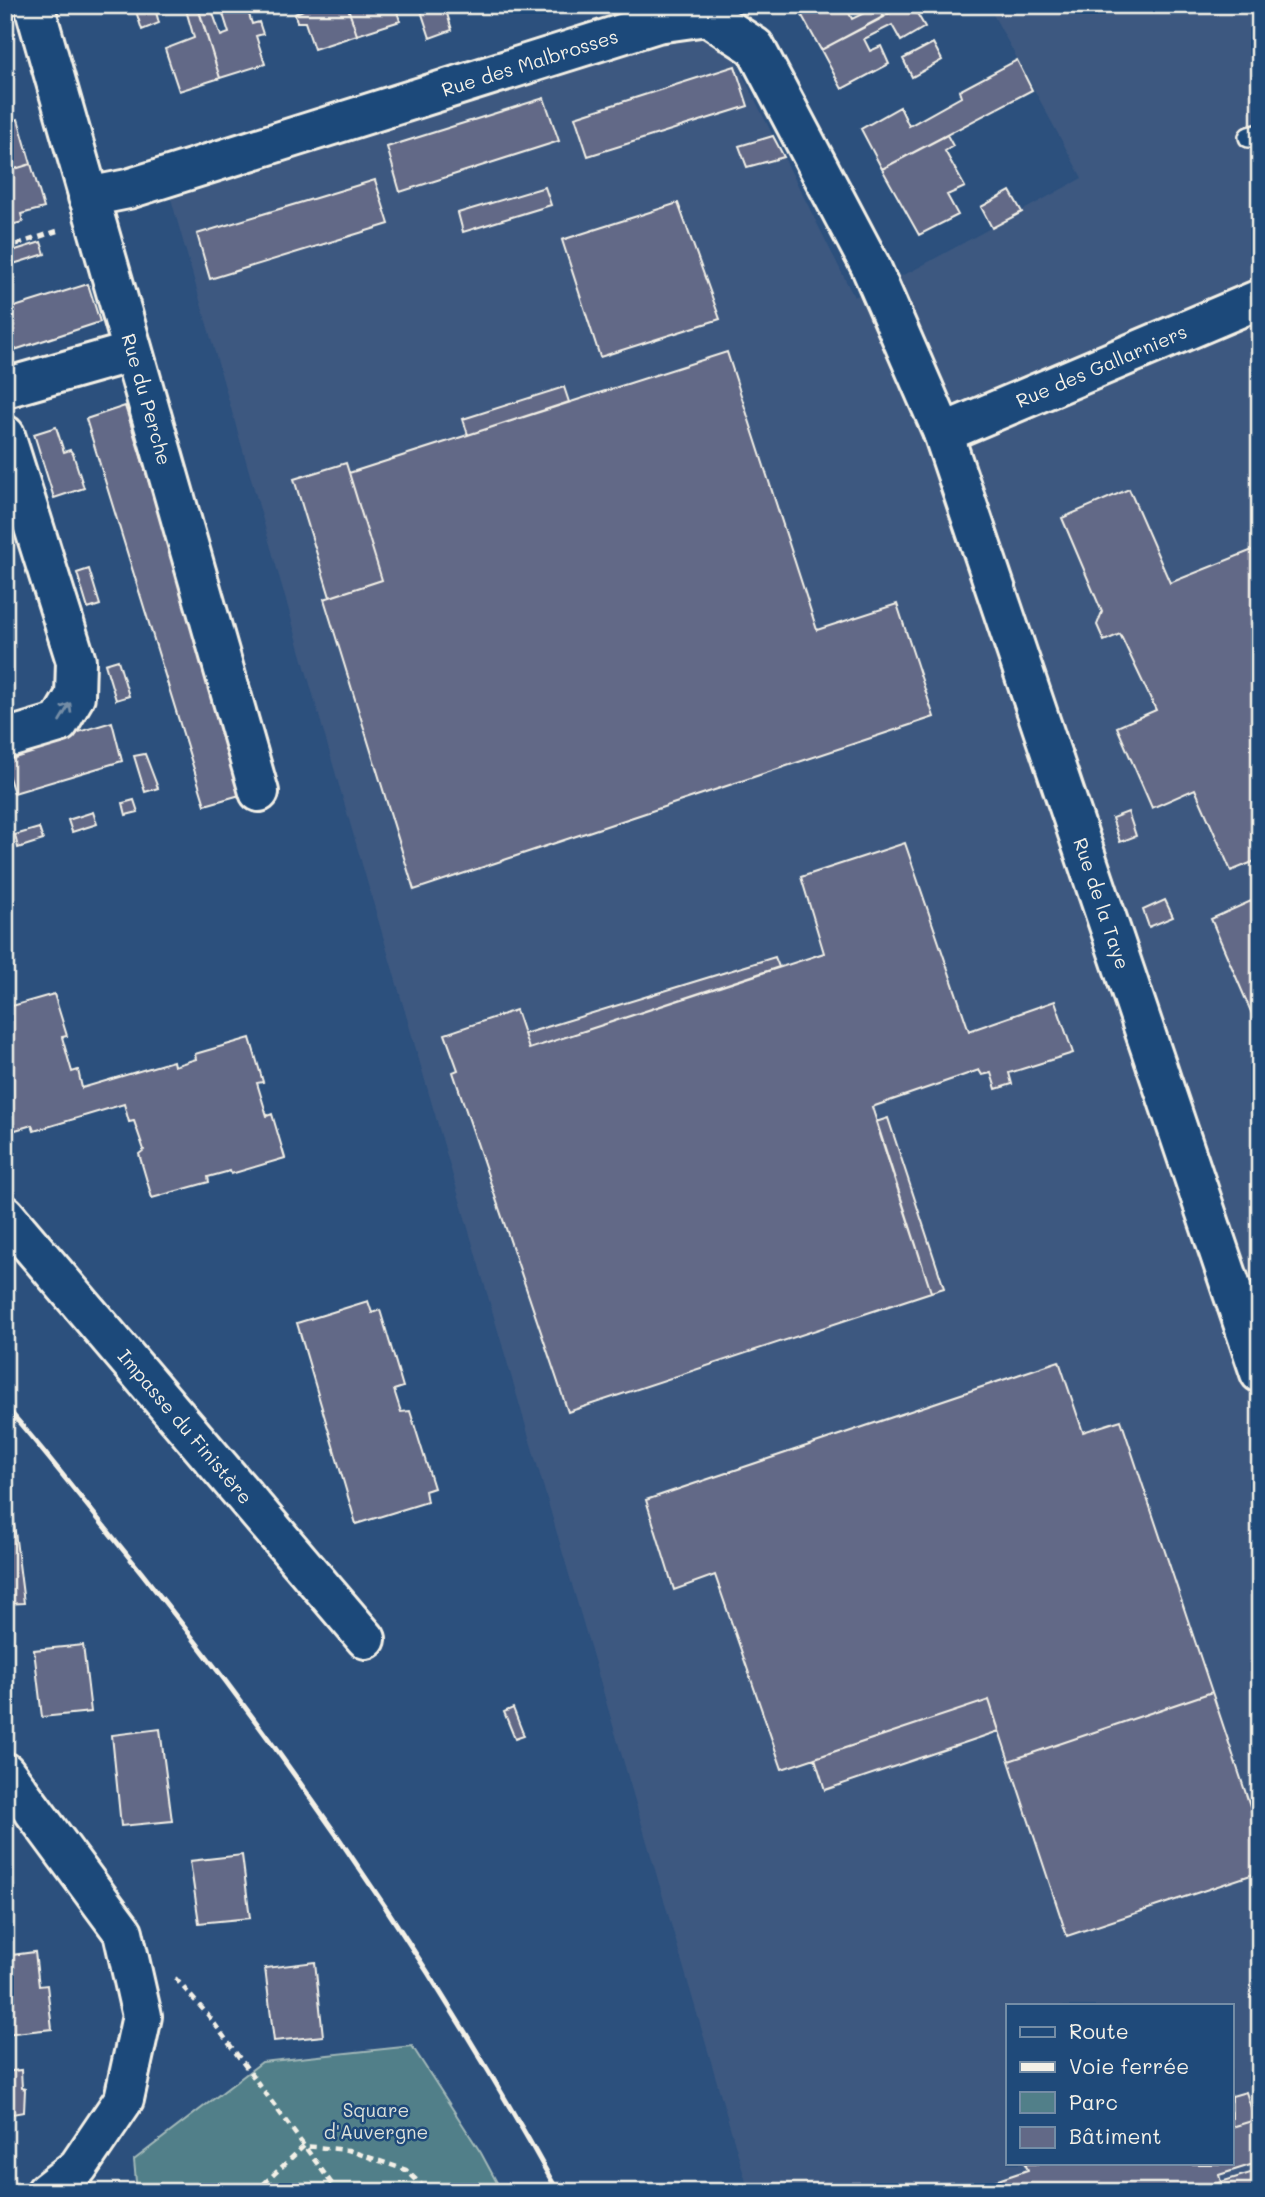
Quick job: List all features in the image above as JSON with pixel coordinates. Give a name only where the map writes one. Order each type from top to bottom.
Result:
[{"type":"street","name":"Rue du Perche","points":[[33,5],[259,792]]},
{"type":"street","name":"Rue des Malbrosses","points":[[91,208],[128,189],[657,23],[707,16],[755,47],[870,265],[943,433]]},
{"type":"street","name":"Rue des Gallarniers","points":[[943,433],[1260,299]]},
{"type":"street","points":[[5,387],[132,352]]},
{"type":"street","name":"Rue de la Taye","points":[[943,433],[1260,1373]]},
{"type":"street","points":[[5,435],[76,661],[75,696],[59,723],[5,739]]},
{"type":"street","name":"Impasse du Finistère","points":[[5,1215],[366,1639]]},
{"type":"street","points":[[5,1772],[123,1932],[142,2016],[124,2099],[78,2167],[46,2192]]},
{"type":"path","points":[[5,248],[91,208]]},
{"type":"path","points":[[174,1977],[208,2015],[338,2192]]},
{"type":"path","points":[[255,2192],[304,2146],[348,2150],[406,2170],[429,2192]]},
{"type":"shaded area","points":[[988,5],[1260,5],[1260,2192],[749,2192],[171,199],[693,34],[731,52],[854,297],[912,271],[1082,178]]},
{"type":"green space","name":"Square d'Auvergne","points":[[412,2046],[481,2153],[502,2192],[137,2192],[134,2160],[262,2062]]},
{"type":"building","points":[[134,5],[154,5],[159,23],[142,30]]},
{"type":"building","points":[[197,5],[210,5],[221,36],[229,33],[223,14],[247,8],[252,24],[259,22],[263,34],[256,36],[265,64],[220,78]]},
{"type":"building","points":[[347,5],[357,35],[314,49],[305,22],[297,22],[295,14],[303,10],[301,6]]},
{"type":"building","points":[[347,5],[395,5],[400,21],[357,35]]},
{"type":"building","points":[[419,5],[450,5],[445,7],[452,30],[430,38]]},
{"type":"building","points":[[813,5],[845,5],[852,19],[878,6],[884,17],[821,50],[800,12]]},
{"type":"building","points":[[905,5],[925,5],[915,10],[925,27],[901,41],[892,25],[864,39],[870,51],[881,46],[889,64],[842,89],[821,50]]},
{"type":"building","points":[[198,7],[220,78],[179,91],[165,49],[194,38],[186,10]]},
{"type":"building","points":[[933,43],[942,60],[912,77],[903,59]]},
{"type":"building","points":[[1017,60],[1032,90],[882,169],[861,129],[900,107],[909,126],[961,97],[959,91]]},
{"type":"building","points":[[735,66],[748,106],[588,156],[575,117]]},
{"type":"building","points":[[544,98],[559,141],[400,192],[387,147]]},
{"type":"building","points":[[18,119],[31,164],[5,172],[5,122]]},
{"type":"building","points":[[947,135],[953,146],[945,151],[965,187],[947,195],[958,215],[919,235],[882,169]]},
{"type":"building","points":[[773,136],[784,157],[747,167],[739,146]]},
{"type":"building","points":[[31,164],[44,208],[21,214],[23,222],[6,226],[5,172]]},
{"type":"building","points":[[375,180],[389,224],[210,279],[197,234]]},
{"type":"building","points":[[545,187],[551,205],[463,232],[458,213]]},
{"type":"building","points":[[1010,191],[1022,212],[992,228],[981,207]]},
{"type":"building","points":[[678,203],[720,319],[600,357],[562,240]]},
{"type":"building","points":[[41,242],[45,254],[10,265],[6,253]]},
{"type":"building","points":[[88,284],[100,322],[5,353],[5,310]]},
{"type":"building","points":[[727,352],[817,630],[897,604],[934,717],[414,890],[324,599],[382,580],[349,473]]},
{"type":"building","points":[[564,387],[569,402],[468,435],[463,419]]},
{"type":"building","points":[[125,406],[247,793],[205,805],[86,419]]},
{"type":"building","points":[[56,427],[64,452],[70,450],[73,454],[84,488],[54,498],[34,434]]},
{"type":"building","points":[[346,463],[382,580],[330,597],[294,479]]},
{"type":"building","points":[[1129,489],[1170,583],[1260,547],[1260,859],[1231,871],[1195,789],[1152,808],[1117,727],[1156,710],[1120,634],[1104,641],[1097,625],[1102,612],[1062,518]]},
{"type":"building","points":[[89,569],[100,605],[88,609],[77,573]]},
{"type":"building","points":[[118,660],[129,696],[116,700],[105,664]]},
{"type":"building","points":[[112,722],[122,761],[14,793],[5,765],[5,754]]},
{"type":"building","points":[[145,754],[158,788],[145,792],[134,756]]},
{"type":"building","points":[[134,800],[138,812],[126,815],[123,803]]},
{"type":"building","points":[[93,812],[97,824],[72,832],[68,820]]},
{"type":"building","points":[[1128,812],[1136,836],[1120,842],[1112,818]]},
{"type":"building","points":[[39,828],[43,840],[18,848],[15,835]]},
{"type":"building","points":[[905,843],[969,1031],[1055,1001],[1073,1053],[1009,1073],[1012,1084],[996,1089],[991,1073],[982,1075],[979,1070],[872,1107],[931,1292],[568,1412],[453,1072],[458,1070],[445,1034],[516,1010],[529,1049],[824,953],[801,877]]},
{"type":"building","points":[[1260,897],[1260,1019],[1255,1021],[1211,919]]},
{"type":"building","points":[[1165,900],[1173,917],[1149,927],[1143,910]]},
{"type":"building","points":[[775,957],[779,967],[529,1049],[524,1034]]},
{"type":"building","points":[[54,994],[67,1036],[62,1037],[72,1072],[78,1070],[82,1088],[173,1061],[174,1066],[196,1059],[195,1054],[250,1038],[263,1082],[257,1083],[267,1116],[272,1114],[285,1158],[231,1174],[230,1171],[208,1177],[209,1182],[152,1198],[139,1154],[144,1150],[134,1121],[129,1122],[124,1104],[34,1131],[32,1125],[12,1131],[13,1137],[5,1140],[5,1008]]},
{"type":"building","points":[[888,1118],[944,1288],[931,1292],[876,1122]]},
{"type":"building","points":[[368,1301],[372,1313],[380,1310],[403,1387],[394,1390],[401,1412],[410,1411],[434,1488],[425,1491],[427,1502],[356,1524],[297,1323]]},
{"type":"building","points":[[1059,1361],[1083,1432],[1121,1420],[1212,1692],[1009,1761],[989,1700],[782,1769],[715,1575],[674,1590],[646,1500]]},
{"type":"building","points":[[13,1516],[24,1603],[5,1604],[5,1517]]},
{"type":"building","points":[[83,1645],[91,1712],[42,1717],[34,1650]]},
{"type":"building","points":[[1212,1692],[1260,1836],[1260,1872],[1067,1936],[1009,1761]]},
{"type":"building","points":[[989,1700],[999,1731],[825,1790],[815,1758]]},
{"type":"building","points":[[513,1708],[524,1736],[515,1739],[504,1712]]},
{"type":"building","points":[[160,1729],[172,1821],[121,1826],[112,1735]]},
{"type":"building","points":[[242,1855],[250,1918],[199,1923],[190,1861]]},
{"type":"building","points":[[35,1952],[39,1986],[47,1985],[52,2029],[5,2034],[5,1956]]},
{"type":"building","points":[[315,1962],[323,2036],[274,2041],[265,1968]]},
{"type":"building","points":[[21,2070],[22,2088],[25,2089],[24,2112],[6,2115],[5,2123],[5,2072]]},
{"type":"building","points":[[1246,2092],[1255,2120],[1234,2126],[1234,2095]]},
{"type":"building","points":[[1255,2120],[1260,2133],[1260,2162],[1219,2175],[1221,2182],[1191,2192],[962,2192],[1028,2170],[1026,2166],[1234,2166],[1234,2126]]},
{"type":"building","points":[[1260,2170],[1260,2192],[1191,2192],[1221,2182]]},
{"type":"railway","points":[[5,1406],[163,1599],[285,1762],[401,1930],[508,2103],[558,2192]]}]
